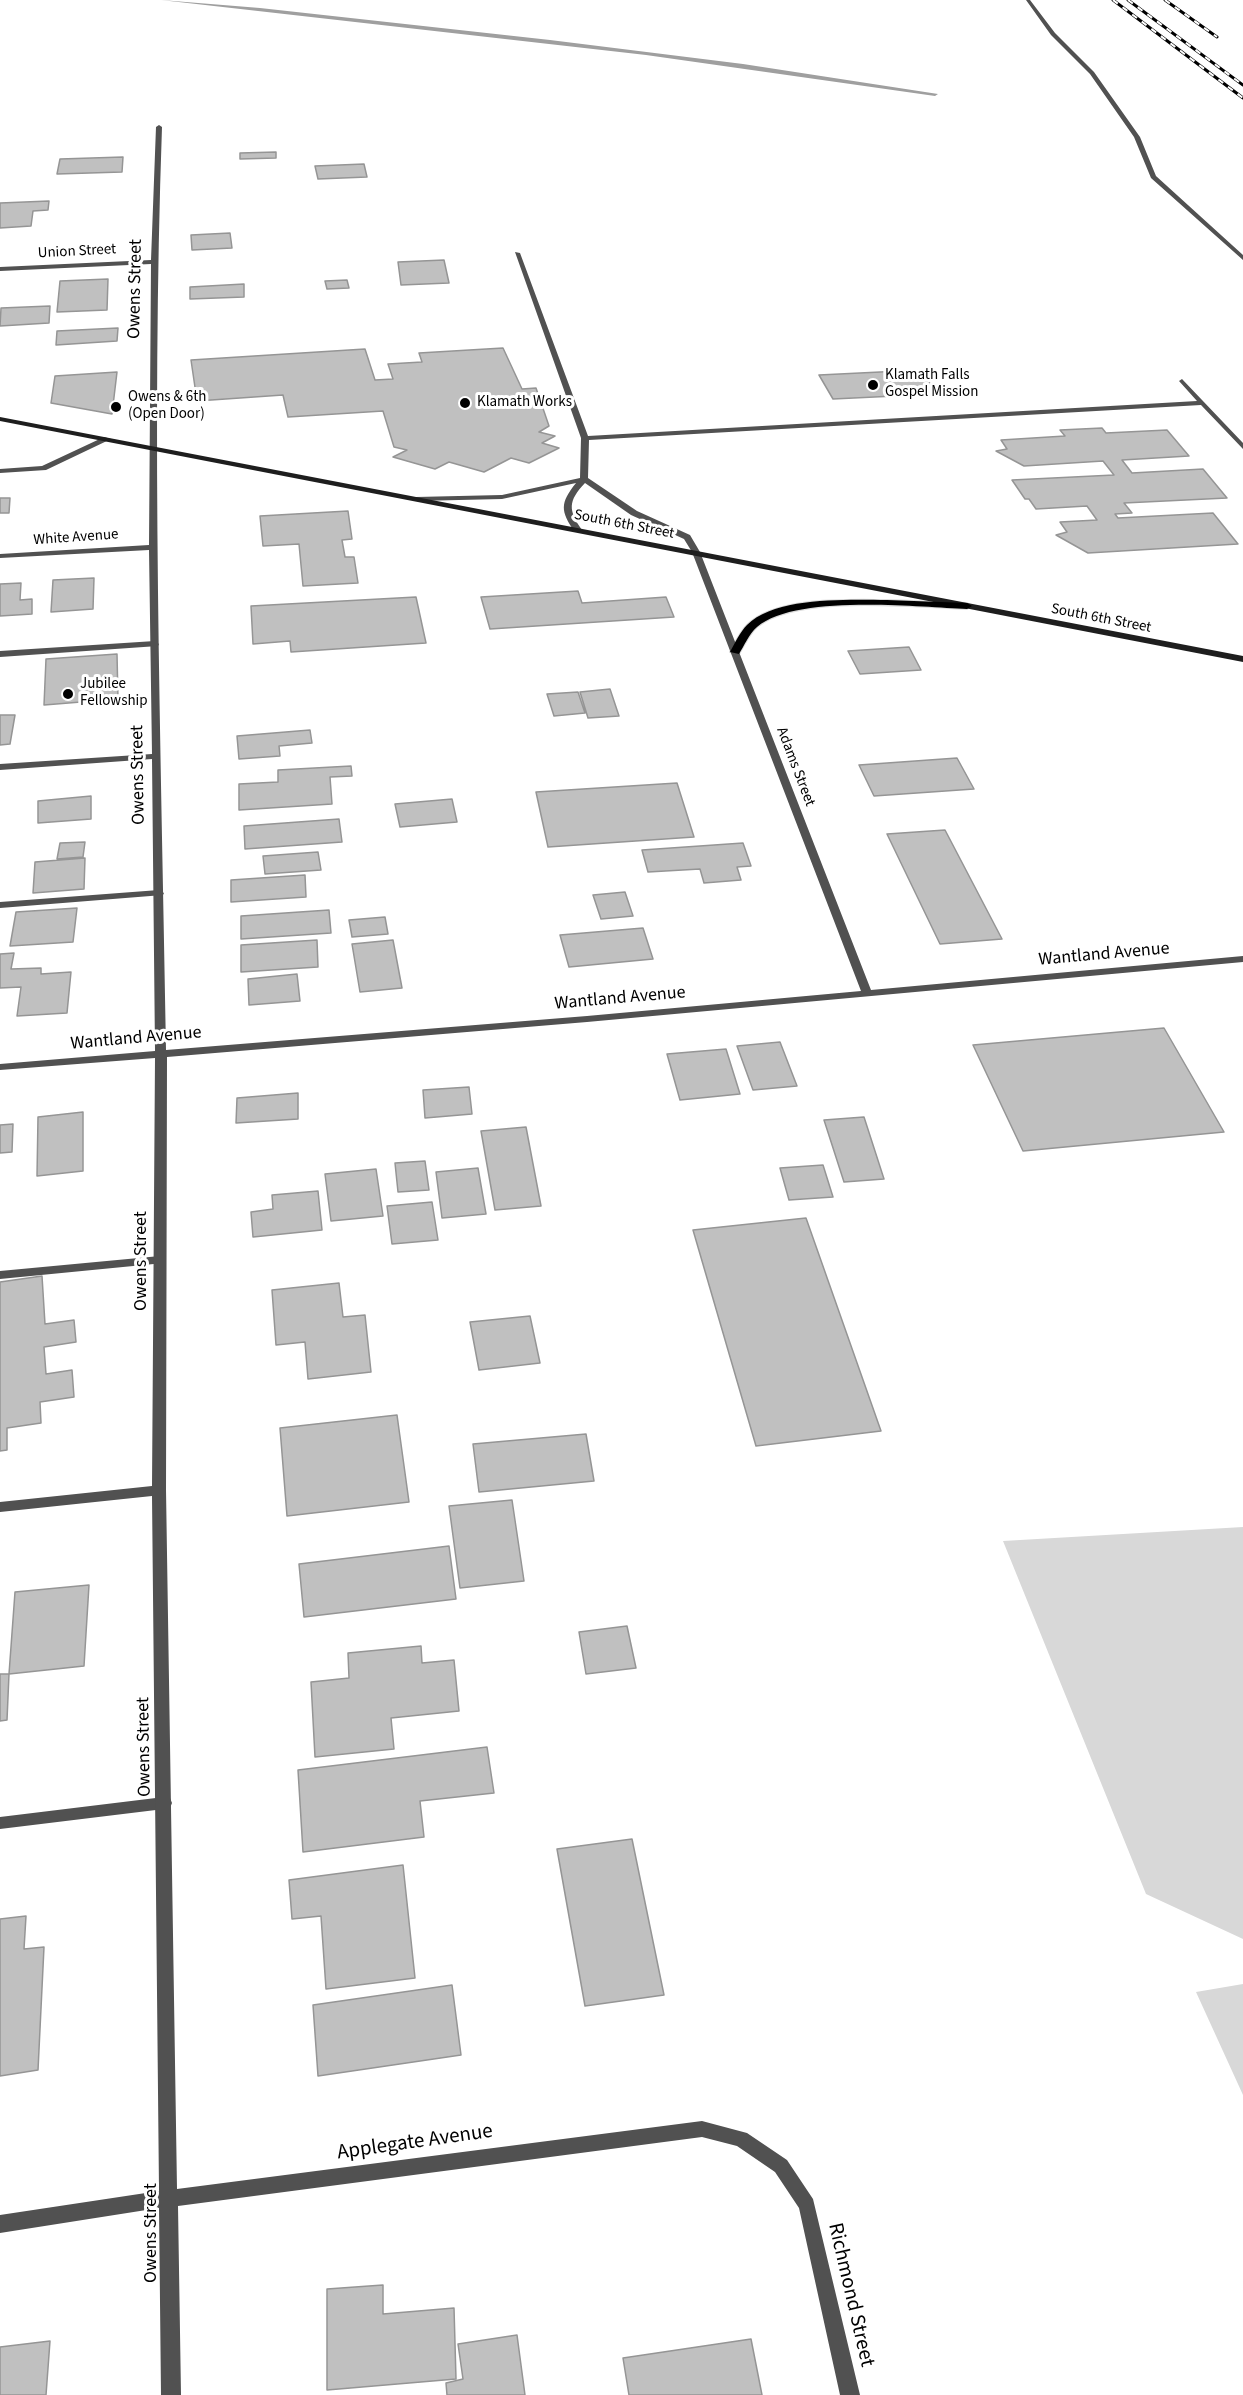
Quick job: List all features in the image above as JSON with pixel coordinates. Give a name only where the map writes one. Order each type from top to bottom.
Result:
[{"type":"main road","name":"South 6th Street","points":[[0,418],[1243,659]]},
{"type":"main road","points":[[735,652],[754,624],[781,611],[824,603],[967,606]]},
{"type":"street","points":[[1028,0],[1053,34],[1092,73],[1137,137],[1153,177],[1243,258]]},
{"type":"street","name":"Owens Street","points":[[159,127],[154,262],[153,547],[161,1054],[159,1490],[171,2395]]},
{"type":"street","points":[[517,254],[585,438],[584,479],[570,494],[567,507],[567,517],[578,530]]},
{"type":"street","name":"Union Street","points":[[0,269],[154,262]]},
{"type":"street","points":[[1182,381],[1243,447]]},
{"type":"street","points":[[585,438],[1203,403]]},
{"type":"street","points":[[0,471],[43,468],[107,439]]},
{"type":"street","points":[[416,498],[502,497],[584,479],[634,513],[687,537],[696,552]]},
{"type":"street","name":"White Avenue","points":[[0,556],[153,547]]},
{"type":"street","name":"Adams Street","points":[[696,552],[867,993]]},
{"type":"street","points":[[0,654],[155,644]]},
{"type":"street","points":[[0,767],[157,756]]},
{"type":"street","points":[[0,905],[159,893]]},
{"type":"street","name":"Wantland Avenue","points":[[0,1067],[1243,959]]},
{"type":"street","points":[[0,1275],[160,1260]]},
{"type":"street","points":[[0,1507],[159,1490]]},
{"type":"street","points":[[0,1823],[164,1803]]},
{"type":"street","name":"Applegate Avenue","points":[[0,2224],[170,2198],[702,2129],[741,2139],[781,2166],[807,2205]]},
{"type":"street","name":"Richmond Street","points":[[807,2205],[850,2395]]},
{"type":"shaded area","points":[[1243,1527],[1243,1939],[1146,1894],[1003,1541]]},
{"type":"shaded area","points":[[1243,1984],[1243,2095],[1196,1992]]},
{"type":"building","points":[[276,152],[276,158],[240,159],[240,153]]},
{"type":"building","points":[[123,157],[122,172],[57,174],[60,159]]},
{"type":"building","points":[[364,164],[367,177],[318,179],[315,166]]},
{"type":"building","points":[[49,201],[48,210],[33,211],[31,226],[0,228],[0,203]]},
{"type":"building","points":[[230,233],[232,248],[192,250],[191,235]]},
{"type":"building","points":[[444,260],[449,283],[401,285],[398,262]]},
{"type":"building","points":[[108,279],[107,310],[57,312],[60,281]]},
{"type":"building","points":[[347,280],[349,288],[327,289],[325,281]]},
{"type":"building","points":[[244,284],[244,297],[190,299],[190,287]]},
{"type":"building","points":[[50,306],[49,323],[0,326],[1,308]]},
{"type":"building","points":[[118,328],[117,341],[56,345],[57,331]]},
{"type":"building","points":[[503,348],[522,389],[536,388],[549,426],[539,432],[555,436],[542,443],[559,448],[529,463],[511,458],[484,472],[449,462],[435,469],[393,457],[407,450],[394,447],[383,411],[288,417],[283,395],[197,401],[191,360],[365,349],[375,380],[393,379],[388,364],[422,362],[419,353]]},
{"type":"building","points":[[921,370],[937,394],[833,399],[819,375]]},
{"type":"building","points":[[117,372],[112,414],[51,403],[55,376]]},
{"type":"building","points":[[1102,428],[1106,433],[1167,430],[1189,456],[1122,460],[1132,473],[1203,469],[1227,498],[1124,503],[1132,513],[1115,514],[1118,518],[1213,513],[1238,544],[1088,553],[1056,535],[1067,532],[1060,522],[1097,520],[1087,506],[1036,509],[1029,499],[1025,499],[1012,480],[1114,475],[1103,461],[1024,466],[996,451],[1007,449],[1001,440],[1065,436],[1060,430]]},
{"type":"building","points":[[0,498],[10,498],[9,513],[0,513]]},
{"type":"building","points":[[348,511],[352,539],[342,540],[345,557],[354,557],[358,583],[303,586],[299,544],[263,546],[260,516]]},
{"type":"building","points":[[94,578],[93,609],[51,612],[53,580]]},
{"type":"building","points":[[21,583],[20,600],[32,599],[32,614],[0,616],[0,584]]},
{"type":"building","points":[[578,591],[582,603],[666,597],[674,617],[490,629],[481,597]]},
{"type":"building","points":[[416,597],[426,643],[291,652],[290,641],[253,644],[251,606]]},
{"type":"building","points":[[909,647],[921,670],[860,674],[848,651]]},
{"type":"building","points":[[117,654],[118,699],[44,705],[46,659]]},
{"type":"building","points":[[610,689],[619,716],[588,718],[580,692]]},
{"type":"building","points":[[578,692],[585,713],[554,716],[547,694]]},
{"type":"building","points":[[0,715],[15,715],[10,744],[0,745]]},
{"type":"building","points":[[310,730],[312,743],[279,746],[280,756],[239,759],[237,736]]},
{"type":"building","points":[[957,758],[974,789],[874,796],[859,765]]},
{"type":"building","points":[[351,766],[352,776],[330,777],[332,804],[239,810],[239,784],[278,782],[278,770]]},
{"type":"building","points":[[677,783],[694,837],[548,847],[536,792]]},
{"type":"building","points":[[91,796],[91,819],[38,823],[38,801]]},
{"type":"building","points":[[452,799],[457,822],[400,827],[395,804]]},
{"type":"building","points":[[339,819],[342,842],[245,849],[244,826]]},
{"type":"building","points":[[945,830],[1002,939],[940,944],[887,834]]},
{"type":"building","points":[[85,842],[83,857],[57,859],[60,843]]},
{"type":"building","points":[[743,843],[751,866],[737,867],[741,880],[704,883],[700,869],[648,872],[642,850]]},
{"type":"building","points":[[318,852],[321,870],[265,874],[263,856]]},
{"type":"building","points":[[85,858],[84,889],[33,893],[35,862]]},
{"type":"building","points":[[305,875],[306,897],[231,902],[231,880]]},
{"type":"building","points":[[625,892],[633,916],[601,919],[593,895]]},
{"type":"building","points":[[77,908],[73,942],[10,946],[16,912]]},
{"type":"building","points":[[329,910],[331,933],[241,939],[241,916]]},
{"type":"building","points":[[385,917],[388,934],[352,937],[349,920]]},
{"type":"building","points":[[643,928],[653,959],[569,967],[560,935]]},
{"type":"building","points":[[317,940],[318,967],[241,972],[241,945]]},
{"type":"building","points":[[393,940],[402,988],[360,992],[352,944]]},
{"type":"building","points":[[14,953],[11,969],[41,968],[41,974],[71,972],[67,1013],[17,1016],[21,987],[0,988],[0,954]]},
{"type":"building","points":[[297,974],[300,1001],[249,1005],[248,979]]},
{"type":"building","points":[[1164,1028],[1224,1132],[1023,1151],[973,1045]]},
{"type":"building","points":[[780,1042],[797,1086],[753,1090],[737,1046]]},
{"type":"building","points":[[726,1049],[740,1094],[680,1100],[667,1054]]},
{"type":"building","points":[[469,1087],[472,1114],[425,1118],[423,1090]]},
{"type":"building","points":[[298,1093],[298,1119],[236,1123],[237,1098]]},
{"type":"building","points":[[83,1112],[83,1171],[37,1176],[38,1117]]},
{"type":"building","points":[[864,1117],[884,1179],[844,1182],[824,1120]]},
{"type":"building","points":[[13,1124],[12,1152],[0,1153],[0,1125]]},
{"type":"building","points":[[526,1127],[541,1206],[495,1210],[481,1131]]},
{"type":"building","points":[[425,1161],[429,1190],[398,1192],[395,1163]]},
{"type":"building","points":[[823,1165],[833,1197],[789,1200],[780,1168]]},
{"type":"building","points":[[478,1168],[486,1214],[442,1218],[436,1172]]},
{"type":"building","points":[[376,1169],[383,1216],[331,1221],[325,1174]]},
{"type":"building","points":[[318,1191],[322,1230],[253,1237],[251,1212],[273,1209],[272,1195]]},
{"type":"building","points":[[432,1202],[438,1240],[392,1244],[387,1206]]},
{"type":"building","points":[[806,1218],[881,1431],[756,1446],[693,1230]]},
{"type":"building","points":[[42,1276],[45,1324],[74,1320],[76,1342],[44,1347],[46,1374],[72,1370],[74,1397],[40,1402],[41,1423],[7,1428],[7,1450],[0,1451],[0,1282]]},
{"type":"building","points":[[339,1283],[343,1317],[365,1315],[371,1372],[308,1379],[305,1342],[276,1345],[272,1290]]},
{"type":"building","points":[[530,1316],[540,1363],[479,1370],[470,1322]]},
{"type":"building","points":[[397,1415],[409,1502],[287,1516],[280,1428]]},
{"type":"building","points":[[586,1434],[594,1481],[479,1492],[473,1444]]},
{"type":"building","points":[[512,1500],[524,1581],[460,1588],[449,1506]]},
{"type":"building","points":[[449,1546],[456,1599],[304,1617],[299,1564]]},
{"type":"building","points":[[89,1585],[84,1666],[9,1674],[15,1592]]},
{"type":"building","points":[[627,1626],[636,1668],[586,1674],[579,1632]]},
{"type":"building","points":[[421,1646],[422,1663],[454,1660],[459,1711],[391,1718],[394,1749],[315,1757],[311,1682],[349,1678],[348,1653]]},
{"type":"building","points":[[0,1674],[9,1674],[7,1720],[0,1721]]},
{"type":"building","points":[[487,1747],[494,1793],[420,1801],[424,1837],[303,1852],[298,1770]]},
{"type":"building","points":[[632,1839],[664,1995],[585,2006],[557,1849]]},
{"type":"building","points":[[403,1865],[415,1978],[326,1989],[321,1916],[292,1919],[289,1880]]},
{"type":"building","points":[[26,1916],[24,1949],[44,1947],[38,2070],[0,2076],[0,1919]]},
{"type":"building","points":[[452,1985],[461,2055],[318,2076],[313,2005]]},
{"type":"building","points":[[383,2285],[383,2314],[454,2308],[456,2379],[327,2390],[327,2289]]},
{"type":"building","points":[[517,2335],[525,2395],[447,2395],[446,2383],[463,2379],[458,2344]]},
{"type":"building","points":[[751,2339],[762,2395],[629,2395],[623,2358]]},
{"type":"building","points":[[50,2341],[46,2395],[0,2395],[0,2347]]},
{"type":"waterway","points":[[164,0],[550,42],[743,66],[935,94]]},
{"type":"railway","points":[[1113,0],[1243,98]]},
{"type":"railway","points":[[1128,0],[1243,85]]},
{"type":"railway","points":[[1165,0],[1217,37]]},
{"type":"place","name":"Klamath Falls Gospel Mission","points":[[873,385]]},
{"type":"place","name":"Klamath Works","points":[[465,403]]},
{"type":"place","name":"Owens & 6th (Open Door)","points":[[116,407]]},
{"type":"place","name":"Jubilee Fellowship","points":[[68,694]]}]
